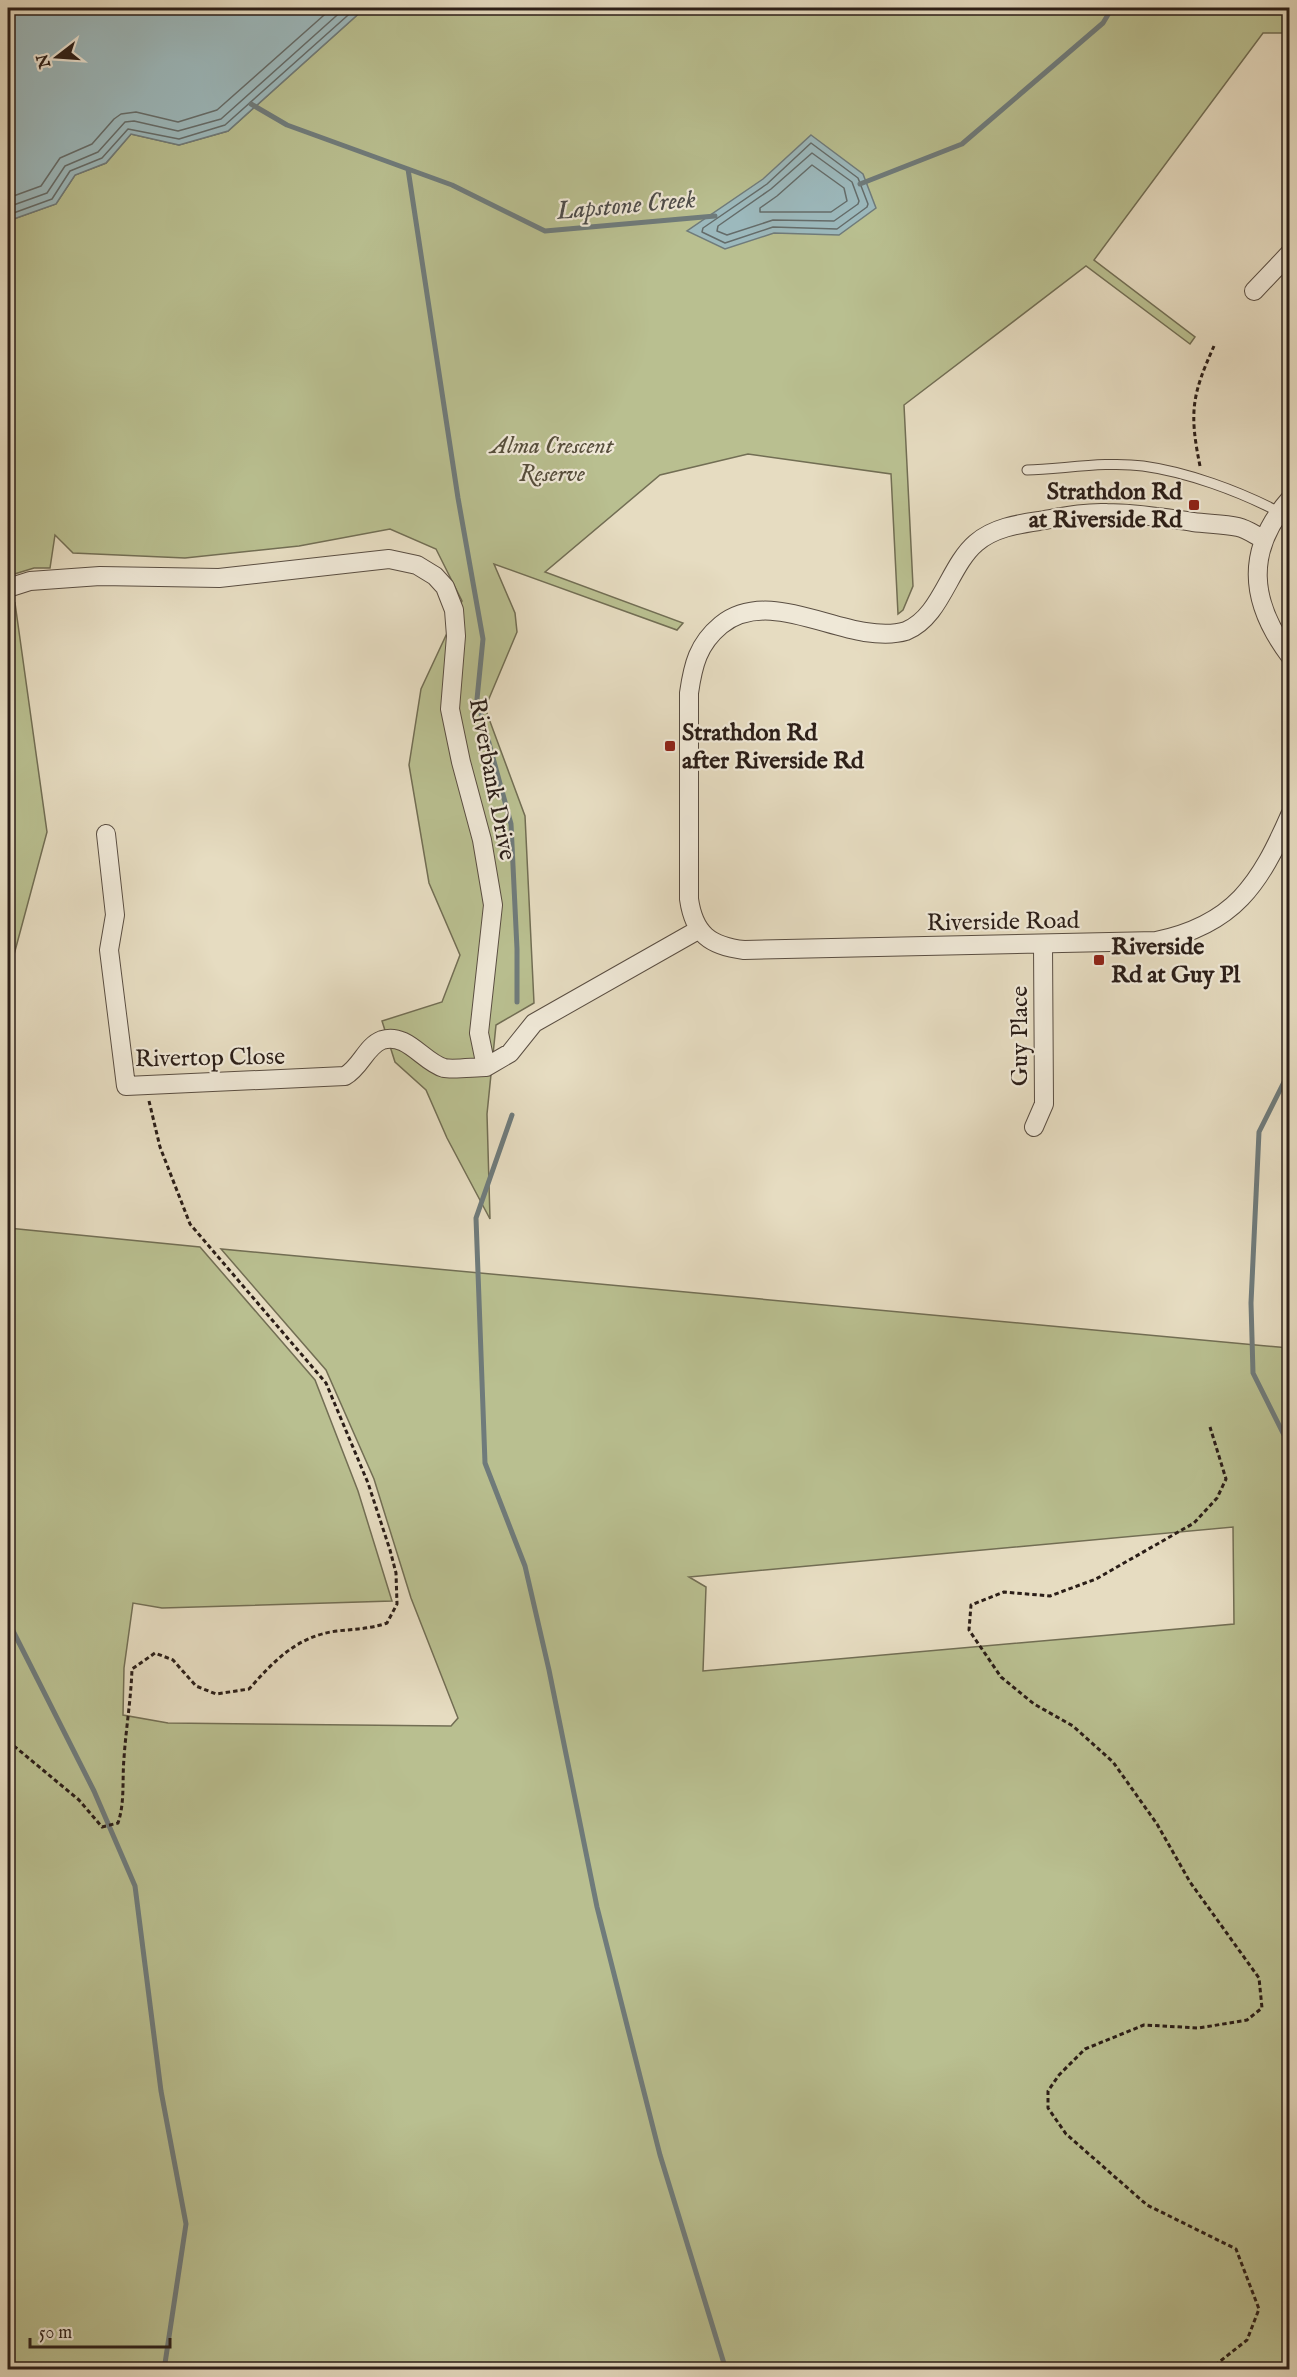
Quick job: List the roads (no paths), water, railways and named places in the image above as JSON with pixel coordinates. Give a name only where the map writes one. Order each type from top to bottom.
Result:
[{"type":"street","points":[[1254,291],[1290,253]]},
{"type":"street","points":[[1284,505],[1263,538],[1258,572],[1262,607],[1271,630],[1290,657]]},
{"type":"street","points":[[486,1067],[510,1053],[534,1023],[698,930],[691,918],[689,899],[689,693],[692,667],[701,648],[715,630],[728,620],[750,610],[770,610],[841,628],[874,633],[895,633],[906,630],[916,625],[933,608],[974,544],[986,535],[1024,523],[1072,515],[1130,514],[1240,528],[1263,538]]},
{"type":"street","name":"Riverbank Drive","points":[[8,588],[30,581],[100,576],[219,578],[389,559],[417,565],[435,576],[445,587],[454,610],[456,636],[450,709],[461,762],[482,840],[493,905],[479,1033],[486,1067]]},
{"type":"street","name":"Riverside Road","points":[[698,930],[729,948],[744,950],[1156,941],[1188,933],[1210,922],[1238,903],[1251,889],[1275,850],[1290,815]]},
{"type":"street","name":"Rivertop Close","points":[[106,834],[116,915],[109,950],[126,1086],[345,1076],[354,1070],[372,1046],[381,1040],[393,1038],[402,1041],[442,1068],[486,1067]]},
{"type":"street","name":"Guy Place","points":[[1034,1127],[1044,1104],[1042,944]]},
{"type":"lane","points":[[1027,470],[1134,466],[1160,470],[1284,505]]},
{"type":"water","points":[[8,8],[365,8],[228,131],[179,145],[131,134],[106,163],[75,175],[56,204],[8,221]]},
{"type":"water","points":[[811,135],[863,174],[876,208],[839,235],[774,233],[725,249],[687,231],[763,179]]},
{"type":"waterway","name":"Lapstone Creek","points":[[860,184],[962,144],[1103,23],[1112,8]]},
{"type":"waterway","name":"Lapstone Creek","points":[[251,104],[287,125],[452,185],[545,231],[715,216]]},
{"type":"waterway","points":[[408,169],[458,498],[483,639],[477,699],[511,824],[517,1002]]},
{"type":"waterway","points":[[8,422],[8,438]]},
{"type":"waterway","points":[[1290,1070],[1259,1132],[1251,1303],[1253,1373],[1290,1447]]},
{"type":"waterway","points":[[512,1115],[476,1218],[485,1463],[525,1566],[549,1670],[597,1907],[660,2155],[726,2370]]},
{"type":"waterway","points":[[8,1621],[94,1791],[135,1886],[161,2091],[186,2224],[164,2370]]},
{"type":"place","name":"Strathdon Rd at Riverside Rd","points":[[1194,505]]},
{"type":"place","name":"Strathdon Rd after Riverside Rd","points":[[670,746]]},
{"type":"place","name":"Riverside Rd at Guy Pl","points":[[1099,960]]},
{"type":"park label","name":"Alma Crescent Reserve","points":[[552,459]]}]
